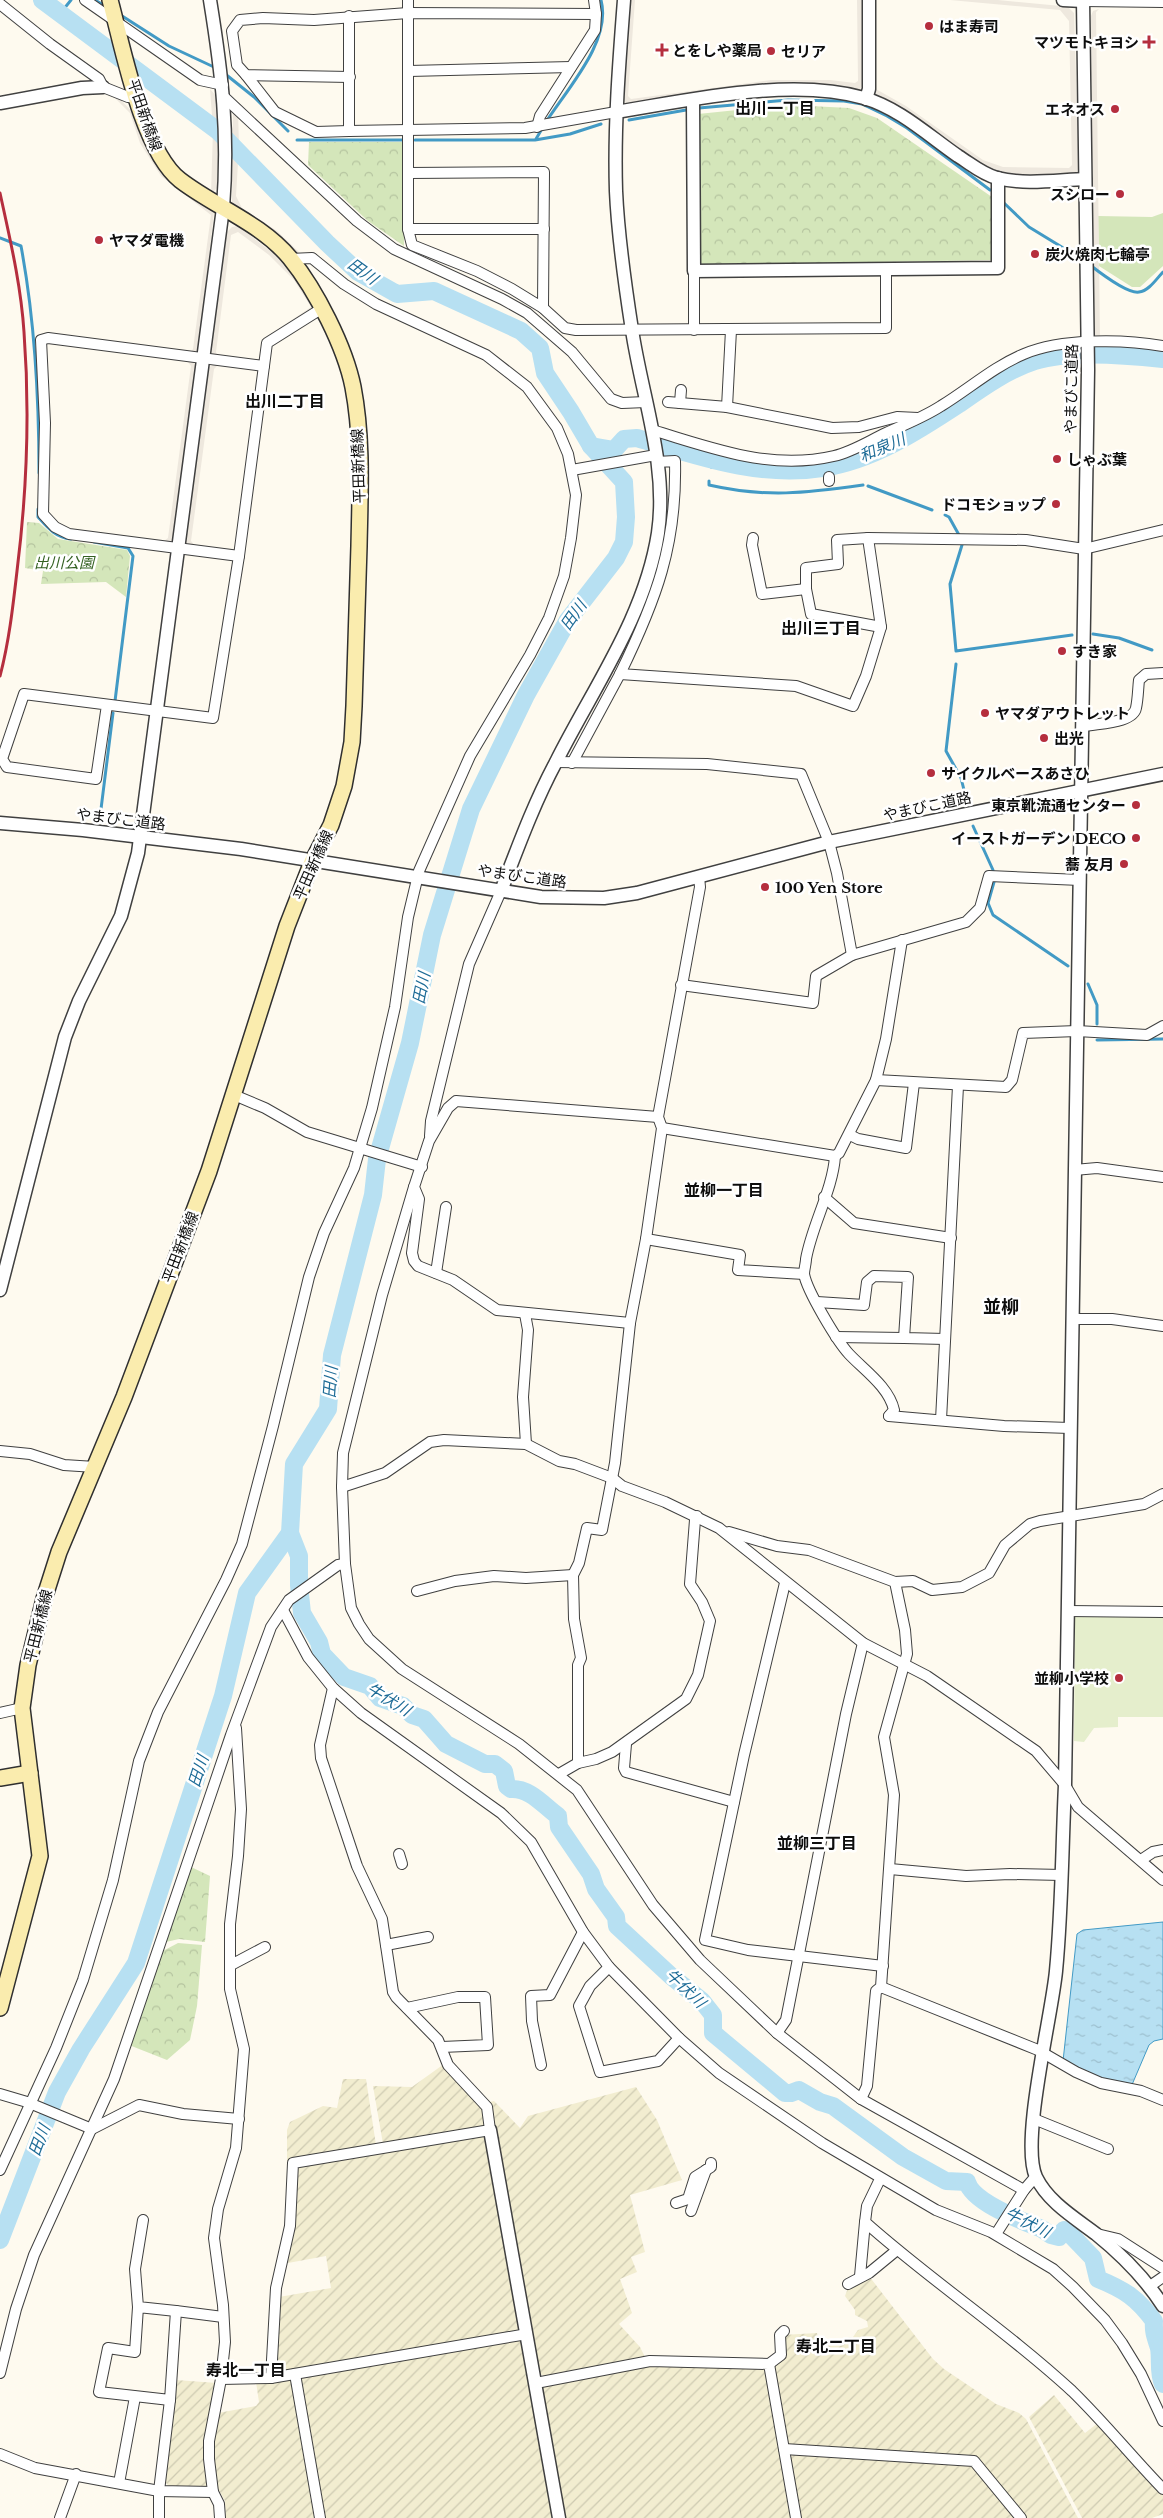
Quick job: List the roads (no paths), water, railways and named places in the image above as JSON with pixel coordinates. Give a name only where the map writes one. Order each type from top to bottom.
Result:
[{"type":"main road","name":"平田新橋線","points":[[0,2008],[40,1856],[22,1708],[28,1665],[50,1578],[95,1467],[209,1171],[287,926],[312,862],[331,825],[344,786],[352,742],[360,503],[358,436],[352,387],[339,344],[321,308],[290,259],[253,227],[222,208],[169,170],[153,145],[136,93],[110,0]]},
{"type":"main road","points":[[0,1778],[30,1773]]},
{"type":"street","points":[[85,0],[117,25],[224,94],[364,227],[394,249],[502,299],[527,313],[572,352],[611,399],[622,403],[646,402]]},
{"type":"street","points":[[0,1290],[65,1037],[79,1001],[121,916],[134,875],[203,358],[225,177],[224,94],[210,0]]},
{"type":"street","points":[[408,0],[408,229],[412,246],[477,271],[543,308],[565,328],[576,330],[886,328],[886,269]]},
{"type":"street","points":[[542,126],[540,116],[595,30],[596,14],[594,0]]},
{"type":"street","points":[[429,1141],[431,1121],[469,964],[496,890],[555,762],[604,673],[642,593],[658,533],[660,506],[656,455],[632,330],[616,193],[616,112],[624,0]]},
{"type":"street","points":[[866,99],[869,89],[869,0]]},
{"type":"street","points":[[1063,0],[1163,2]]},
{"type":"street","name":"やまびこ道路","points":[[0,823],[241,849],[312,862],[541,897],[604,898],[637,894],[828,842],[1081,790],[1088,364],[1083,1]]},
{"type":"street","points":[[0,4],[50,44],[99,79],[102,87]]},
{"type":"street","points":[[596,14],[408,13],[314,20],[263,18],[240,20],[232,30],[237,65],[275,112],[316,132],[542,126],[692,100],[768,91],[828,92],[866,99],[908,121],[982,172],[998,178],[1014,181],[1084,179]]},
{"type":"street","points":[[349,16],[350,130]]},
{"type":"street","points":[[409,71],[571,67]]},
{"type":"street","points":[[246,75],[350,77]]},
{"type":"street","points":[[0,103],[82,88],[102,87],[128,97],[136,93]]},
{"type":"street","points":[[692,100],[694,330]]},
{"type":"street","points":[[409,173],[544,172],[543,308]]},
{"type":"street","points":[[694,271],[998,268],[998,178]]},
{"type":"street","points":[[408,229],[544,229]]},
{"type":"street","points":[[0,2170],[32,2105],[80,1989],[114,1880],[139,1761],[158,1712],[226,1580],[242,1544],[274,1426],[309,1277],[324,1233],[354,1168],[372,1108],[395,1007],[420,878],[444,812],[470,756],[530,656],[556,601],[564,576],[574,519],[576,495],[574,470],[564,442],[548,415],[527,387],[507,370],[463,342],[376,304],[344,284],[312,258],[290,259]]},
{"type":"street","points":[[107,705],[96,779],[7,767],[2,759],[24,694],[214,718],[239,556],[267,343],[321,308]]},
{"type":"street","points":[[726,407],[731,330]]},
{"type":"street","points":[[239,556],[69,534],[55,527],[43,514],[45,423],[41,340],[48,338],[264,366]]},
{"type":"street","points":[[653,432],[733,455],[762,460],[803,460],[834,456],[940,407],[987,374],[1024,354],[1048,346],[1088,346],[1145,342],[1163,346]]},
{"type":"street","points":[[680,404],[681,390]]},
{"type":"street","points":[[668,402],[726,407],[832,428],[859,427],[896,417],[918,418]]},
{"type":"street","points":[[572,762],[620,674],[653,603],[671,538],[675,461],[656,455],[574,470]]},
{"type":"street","points":[[881,626],[811,614],[806,589],[806,568],[838,564],[832,540],[868,538],[1026,540],[1084,549],[1163,530]]},
{"type":"street","points":[[753,538],[752,545],[762,594],[806,589]]},
{"type":"street","points":[[620,674],[796,686],[852,706],[866,676],[881,626],[868,538]]},
{"type":"street","points":[[1082,727],[1105,724],[1132,715],[1136,710],[1139,680],[1146,674],[1163,673]]},
{"type":"street","points":[[555,762],[706,764],[801,774],[828,842],[837,873],[852,955]]},
{"type":"street","points":[[1163,774],[1081,790],[1062,1875],[1056,1972],[1034,2119],[1032,2158],[1036,2176],[1048,2195],[1127,2261],[1150,2286],[1163,2306]]},
{"type":"street","points":[[578,1763],[578,1665],[581,1658],[574,1620],[573,1575],[579,1563],[587,1528],[602,1530],[612,1478],[630,1323],[646,1239],[662,1128],[658,1117],[700,887],[698,876]]},
{"type":"street","points":[[681,986],[813,1003],[816,976],[852,955],[970,919],[980,908],[989,876],[1080,880]]},
{"type":"street","points":[[662,1128],[834,1156],[840,1153],[876,1080],[886,1039],[902,940]]},
{"type":"street","points":[[876,1080],[958,1086],[1006,1087],[1012,1080],[1023,1033],[1077,1031],[1147,1035],[1163,1026]]},
{"type":"street","points":[[850,1136],[906,1148],[914,1083]]},
{"type":"street","points":[[941,1420],[958,1086]]},
{"type":"street","points":[[234,1096],[265,1108],[308,1132],[419,1166]]},
{"type":"street","points":[[658,1117],[456,1101],[448,1108],[429,1141],[419,1166],[382,1295],[346,1438],[342,1487],[344,1564],[351,1608],[369,1639],[402,1669],[519,1744],[560,1774],[577,1790],[653,1906],[700,1960],[778,2033],[862,2099],[1022,2193]]},
{"type":"street","points":[[834,1156],[834,1168],[808,1251],[804,1274],[836,1337],[848,1353],[884,1390],[894,1410],[889,1416],[1004,1426],[1070,1428]]},
{"type":"street","points":[[1074,1170],[1097,1168],[1163,1177]]},
{"type":"street","points":[[414,1187],[419,1199],[412,1253],[414,1261],[418,1266],[453,1280],[498,1310],[630,1323]]},
{"type":"street","points":[[824,1197],[854,1224],[951,1238]]},
{"type":"street","points":[[436,1273],[446,1207]]},
{"type":"street","points":[[646,1239],[740,1254],[738,1270],[804,1274]]},
{"type":"street","points":[[817,1302],[864,1305],[867,1282],[874,1276],[908,1277],[904,1338]]},
{"type":"street","points":[[525,1314],[528,1330],[523,1397],[526,1444]]},
{"type":"street","points":[[1072,1319],[1112,1319],[1163,1326]]},
{"type":"street","points":[[836,1337],[945,1339]]},
{"type":"street","points":[[342,1487],[385,1473],[430,1442],[444,1440],[526,1444],[560,1461],[612,1478],[622,1486],[697,1516],[719,1528],[747,1549],[785,1583],[863,1643],[927,1676],[1036,1751],[1065,1785],[1078,1807],[1163,1880]]},
{"type":"street","points":[[1,1454],[30,1454],[64,1465],[95,1467]]},
{"type":"street","points":[[719,1528],[777,1546],[809,1550],[896,1582],[912,1582],[932,1590],[962,1587],[989,1573],[1005,1545],[1030,1524],[1144,1504],[1163,1494]]},
{"type":"street","points":[[560,1774],[578,1763],[596,1760],[626,1744],[686,1699],[698,1675],[710,1621],[702,1602],[690,1584],[695,1520],[697,1516]]},
{"type":"street","points":[[0,2373],[16,2309],[34,2255],[129,2039],[236,1723],[268,1636],[289,1600],[344,1564]]},
{"type":"street","points":[[417,1591],[455,1581],[494,1576],[526,1578],[573,1575]]},
{"type":"street","points":[[862,2099],[867,2086],[876,1991],[881,1986],[890,1869],[894,1795],[884,1737],[907,1654],[906,1630],[896,1582]]},
{"type":"street","points":[[785,1583],[734,1802],[705,1940],[748,1950],[882,1966]]},
{"type":"street","points":[[283,1610],[308,1657],[333,1688],[361,1713],[506,1817],[531,1842],[583,1932],[608,1967],[679,2038],[720,2073],[822,2143],[880,2179],[936,2210],[997,2232],[1053,2269],[1104,2320],[1122,2343],[1141,2374],[1163,2421]]},
{"type":"street","points":[[1068,1611],[1163,1612]]},
{"type":"street","points":[[778,2033],[786,2020],[797,1956],[846,1714],[863,1643]]},
{"type":"street","points":[[333,1688],[320,1745],[321,1758],[358,1866],[382,1919],[393,1992],[438,2040],[448,2064],[487,2107],[559,2518]]},
{"type":"street","points":[[0,1713],[22,1708]]},
{"type":"street","points":[[220,2518],[219,2504],[213,2492],[209,2441],[221,2379],[225,2342],[214,2238],[218,2209],[236,2148],[244,2049],[230,1989],[230,1924],[238,1856],[240,1809],[236,1723]]},
{"type":"street","points":[[626,1744],[624,1768],[626,1772],[734,1802]]},
{"type":"street","points":[[1141,1860],[1153,1852],[1163,1850]]},
{"type":"street","points":[[890,1869],[966,1876],[1010,1874],[1062,1875]]},
{"type":"street","points":[[541,2065],[532,2021],[531,1996],[550,1994],[583,1932]]},
{"type":"street","points":[[386,1945],[428,1937]]},
{"type":"street","points":[[231,1965],[265,1947]]},
{"type":"street","points":[[608,1967],[590,1986],[579,2006],[600,2072],[658,2061],[679,2038]]},
{"type":"street","points":[[881,1986],[1044,2053],[1101,2084],[1141,2091],[1163,2100]]},
{"type":"street","points":[[406,2008],[458,1997],[485,1997],[488,2045],[442,2047]]},
{"type":"street","points":[[0,2094],[91,2128],[139,2105],[183,2114],[238,2119]]},
{"type":"street","points":[[1034,2119],[1108,2149]]},
{"type":"street","points":[[271,2378],[276,2288],[290,2226],[293,2164],[490,2130]]},
{"type":"street","points":[[676,2203],[688,2199],[695,2178],[709,2166],[691,2211]]},
{"type":"street","points":[[997,2232],[1022,2193],[1036,2176]]},
{"type":"street","points":[[860,2276],[867,2206],[880,2179]]},
{"type":"street","points":[[143,2220],[135,2269],[138,2307],[135,2352],[108,2348],[99,2392],[170,2400]]},
{"type":"street","points":[[865,2222],[1072,2391],[1163,2489]]},
{"type":"street","points":[[1096,2234],[1118,2239],[1163,2268]]},
{"type":"street","points":[[848,2284],[860,2276],[869,2273],[897,2250]]},
{"type":"street","points":[[1150,2286],[1163,2277]]},
{"type":"street","points":[[138,2307],[223,2317]]},
{"type":"street","points":[[159,2518],[159,2491],[170,2400],[176,2311]]},
{"type":"street","points":[[536,2383],[650,2361],[769,2364],[781,2355],[780,2335],[784,2331]]},
{"type":"street","points":[[221,2379],[271,2378],[527,2334]]},
{"type":"street","points":[[769,2364],[796,2518]]},
{"type":"street","points":[[295,2374],[320,2518]]},
{"type":"street","points":[[119,2483],[135,2397]]},
{"type":"street","points":[[784,2449],[974,2461],[1021,2518]]},
{"type":"street","points":[[0,2454],[35,2468],[76,2474],[159,2491],[213,2492]]},
{"type":"street","points":[[60,2518],[76,2474]]},
{"type":"water","points":[[1163,1922],[1163,2039],[1154,2041],[1149,2045],[1131,2087],[1103,2081],[1063,2061],[1077,1934],[1083,1930]]},
{"type":"waterway","name":"田川","points":[[0,2240],[57,2092],[81,2049],[136,1963],[223,1696],[247,1593],[290,1533],[294,1464],[328,1409],[332,1355],[373,1195],[377,1159],[410,1043],[432,935],[471,809],[526,695],[568,620],[616,558],[624,542],[626,517],[624,482],[591,446],[545,373],[540,348],[521,331],[434,291],[397,294],[358,272],[327,243],[218,131],[42,0]]},
{"type":"waterway","points":[[59,15],[71,0]]},
{"type":"waterway","points":[[95,0],[105,6]]},
{"type":"waterway","points":[[546,122],[576,80],[594,48],[603,16],[601,0]]},
{"type":"waterway","points":[[119,14],[169,46],[216,68]]},
{"type":"waterway","points":[[224,73],[254,97],[288,131]]},
{"type":"waterway","points":[[699,108],[788,100],[844,101],[862,104],[907,128],[990,190]]},
{"type":"waterway","points":[[629,120],[686,110]]},
{"type":"waterway","points":[[415,140],[535,140],[570,134],[601,124]]},
{"type":"waterway","points":[[536,139],[543,127]]},
{"type":"waterway","points":[[297,140],[403,140]]},
{"type":"waterway","points":[[1004,203],[1029,227],[1083,260]]},
{"type":"waterway","points":[[0,238],[21,246],[26,274],[35,359],[39,473]]},
{"type":"waterway","points":[[1090,265],[1114,282],[1134,292],[1146,289],[1163,272]]},
{"type":"waterway","name":"和泉川","points":[[591,446],[614,450],[624,439],[637,438],[705,458],[751,468],[775,470],[822,468],[859,459],[894,444],[995,380],[1035,361],[1064,355],[1081,354],[1163,359]]},
{"type":"waterway","points":[[711,467],[714,461]]},
{"type":"waterway","points":[[709,481],[709,485],[749,492],[768,493],[804,492],[863,485]]},
{"type":"waterway","points":[[868,486],[932,510]]},
{"type":"waterway","points":[[38,509],[38,517],[49,528],[56,534],[71,539]]},
{"type":"waterway","points":[[945,515],[949,517],[959,535]]},
{"type":"waterway","points":[[94,542],[128,548],[133,556],[115,701]]},
{"type":"waterway","points":[[962,545],[950,584],[956,651],[1072,635]]},
{"type":"waterway","points":[[1093,634],[1119,638],[1152,650]]},
{"type":"waterway","points":[[956,664],[946,751],[961,778],[967,802]]},
{"type":"waterway","points":[[100,817],[113,713]]},
{"type":"waterway","points":[[973,826],[993,870]]},
{"type":"waterway","points":[[994,882],[988,903],[993,915],[1068,966]]},
{"type":"waterway","points":[[1088,984],[1097,1005],[1097,1024]]},
{"type":"waterway","points":[[1097,1040],[1163,1039]]},
{"type":"waterway","name":"牛伏川","points":[[290,1533],[299,1556],[299,1585],[302,1613],[319,1642],[322,1654],[344,1677],[370,1686],[380,1698],[403,1706],[412,1715],[424,1719],[446,1744],[485,1764],[495,1764],[504,1771],[507,1786],[511,1789],[518,1789],[530,1794],[558,1816],[559,1827],[591,1874],[596,1889],[616,1917],[617,1926],[671,1976],[702,2001],[713,2015],[713,2033],[785,2093],[799,2090],[820,2102],[833,2106],[903,2157],[946,2181],[967,2182],[971,2190],[988,2204],[1012,2216],[1051,2235],[1059,2237],[1064,2230],[1069,2233],[1093,2258],[1098,2279],[1130,2296],[1142,2306],[1154,2321],[1154,2332],[1159,2348],[1163,2384]]},
{"type":"railway","points":[[0,193],[15,262],[23,314],[27,392],[25,481],[20,541],[10,624],[0,676]]},
{"type":"place","name":"はま寿司","points":[[929,26]]},
{"type":"place","name":"マツモトキヨシ","points":[[1149,42]]},
{"type":"place","name":"とをしや薬局","points":[[662,50]]},
{"type":"place","name":"セリア","points":[[771,51]]},
{"type":"place","name":"エネオス","points":[[1115,109]]},
{"type":"place","name":"スシロー","points":[[1120,194]]},
{"type":"place","name":"ヤマダ電機","points":[[99,240]]},
{"type":"place","name":"炭火焼肉七輪亭","points":[[1035,254]]},
{"type":"place","name":"しゃぶ葉","points":[[1057,459]]},
{"type":"place","name":"ドコモショップ","points":[[1056,504]]},
{"type":"place","name":"すき家","points":[[1062,651]]},
{"type":"place","name":"ヤマダアウトレット","points":[[985,713]]},
{"type":"place","name":"出光","points":[[1044,738]]},
{"type":"place","name":"サイクルベースあさひ","points":[[931,773]]},
{"type":"place","name":"東京靴流通センター","points":[[1136,805]]},
{"type":"place","name":"イーストガーデン DECO","points":[[1136,838]]},
{"type":"place","name":"蕎 友月","points":[[1124,864]]},
{"type":"place","name":"100 Yen Store","points":[[765,887]]},
{"type":"place","name":"並柳小学校","points":[[1119,1678]]},
{"type":"district","name":"出川一丁目","points":[[775,108]]},
{"type":"district","name":"出川二丁目","points":[[285,401]]},
{"type":"district","name":"出川三丁目","points":[[821,628]]},
{"type":"district","name":"並柳一丁目","points":[[724,1190]]},
{"type":"district","name":"並柳","points":[[1001,1307]]},
{"type":"district","name":"並柳三丁目","points":[[817,1843]]},
{"type":"district","name":"寿北二丁目","points":[[836,2346]]},
{"type":"district","name":"寿北一丁目","points":[[246,2370]]},
{"type":"park label","name":"出川公園","points":[[64,562]]}]
